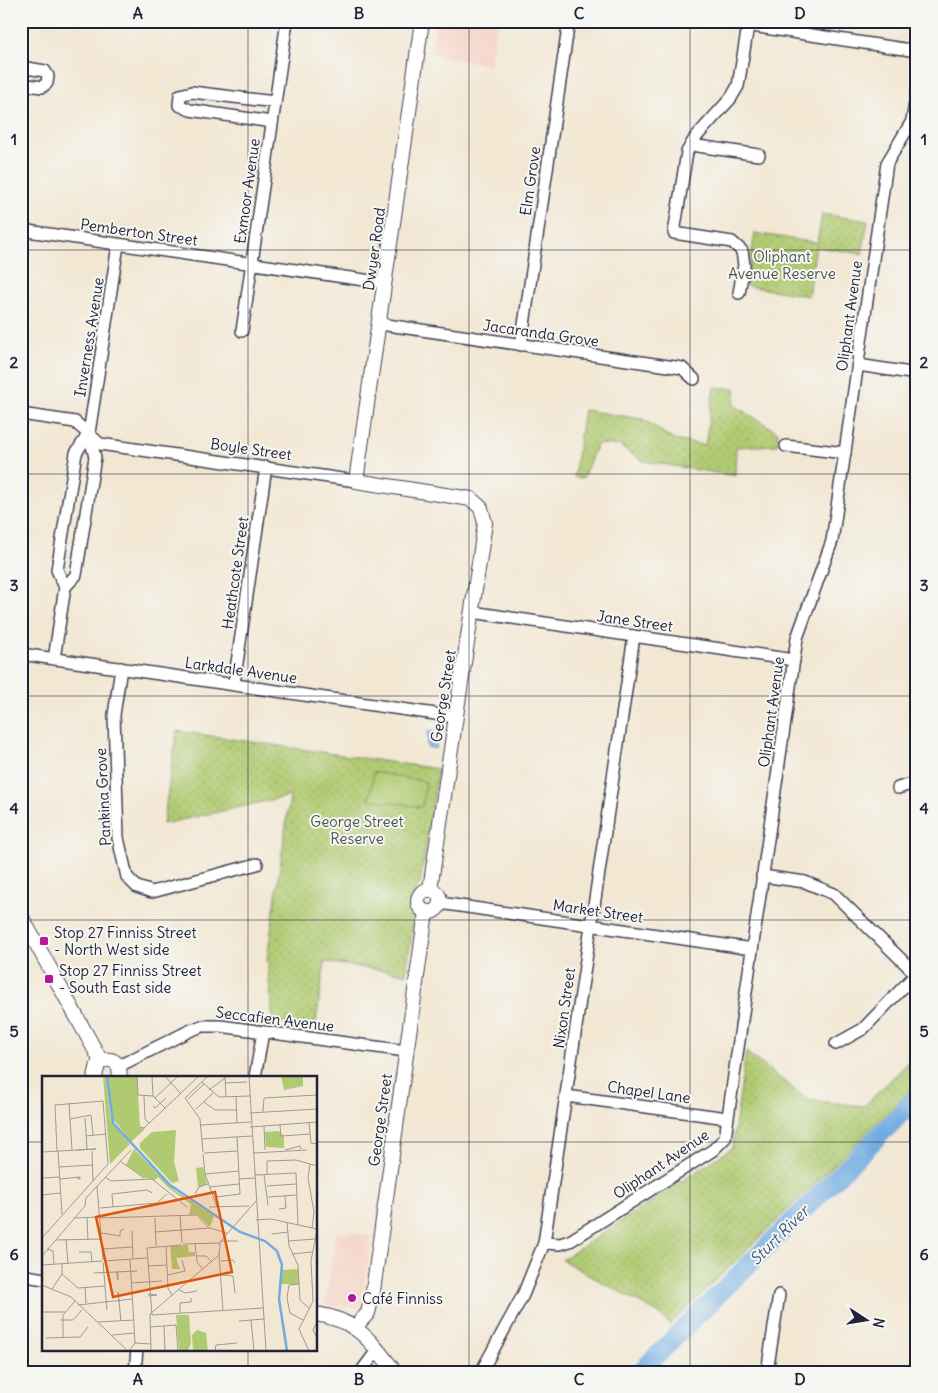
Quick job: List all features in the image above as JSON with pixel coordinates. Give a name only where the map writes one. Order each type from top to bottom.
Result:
[{"type":"street","name":"Exmoor Avenue","points":[[252,264],[287,21]]},
{"type":"street","name":"Dwyer Road","points":[[356,481],[422,21]]},
{"type":"street","name":"Elm Grove","points":[[522,345],[569,21]]},
{"type":"street","points":[[719,21],[917,51]]},
{"type":"street","points":[[739,293],[744,265],[742,251],[737,246],[732,242],[670,235],[687,152],[738,86],[748,26]]},
{"type":"street","points":[[21,67],[45,71],[48,76],[46,83],[42,87],[21,84]]},
{"type":"street","name":"Exmoor Avenue","points":[[272,122],[190,110],[179,105],[178,100],[180,95],[192,92],[275,102]]},
{"type":"street","name":"Oliphant Avenue","points":[[544,1243],[560,1244],[570,1241],[713,1150],[724,1138],[797,638],[832,541],[887,163],[912,121],[917,92]]},
{"type":"street","points":[[691,145],[759,155]]},
{"type":"street","name":"Pemberton Street","points":[[21,230],[385,283]]},
{"type":"street","name":"Inverness Avenue","points":[[65,587],[57,570],[76,453],[89,433],[118,244]]},
{"type":"street","points":[[242,331],[252,264]]},
{"type":"street","name":"Jacaranda Grove","points":[[380,324],[682,368],[694,379]]},
{"type":"street","points":[[858,365],[917,374]]},
{"type":"street","name":"Boyle Street","points":[[21,414],[75,422],[100,444],[266,467],[470,499],[481,508]]},
{"type":"street","name":"Inverness Avenue","points":[[54,659],[65,587],[76,575],[93,467],[94,449],[89,433]]},
{"type":"street","points":[[786,446],[845,453]]},
{"type":"street","name":"Heathcote Street","points":[[234,683],[266,467]]},
{"type":"street","name":"George Street","points":[[430,889],[485,523],[481,508]]},
{"type":"street","name":"Jane Street","points":[[472,612],[794,660]]},
{"type":"street","name":"Nixon Street","points":[[481,1372],[523,1295],[544,1243],[634,636]]},
{"type":"street","name":"Larkdale Avenue","points":[[21,654],[234,683],[456,717]]},
{"type":"street","name":"Pankina Grove","points":[[120,668],[114,715],[117,828],[127,876],[137,887],[152,892],[257,864]]},
{"type":"street","points":[[898,788],[917,782]]},
{"type":"street","points":[[762,876],[805,882],[834,894],[916,973],[863,1029],[836,1044]]},
{"type":"street","points":[[430,889],[437,892],[440,903],[436,909],[426,912],[420,908],[418,897],[423,891],[430,889]]},
{"type":"street","name":"Market Street","points":[[440,903],[752,949]]},
{"type":"street","name":"George Street","points":[[355,1327],[368,1313],[373,1292],[426,912]]},
{"type":"street","points":[[21,916],[101,1061]]},
{"type":"street","name":"Seccafien Avenue","points":[[119,1072],[202,1026],[406,1051]]},
{"type":"street","points":[[255,1076],[263,1032]]},
{"type":"street","points":[[95,1076],[95,1068],[101,1061],[111,1060],[119,1072]]},
{"type":"street","name":"Chapel Lane","points":[[566,1096],[727,1118]]},
{"type":"street","points":[[21,1275],[42,1278]]},
{"type":"street","points":[[767,1372],[779,1295]]},
{"type":"street","points":[[318,1314],[336,1317],[355,1327],[378,1349],[395,1372]]},
{"type":"street","points":[[361,1372],[378,1349]]},
{"type":"street","points":[[135,1372],[137,1350]]},
{"type":"shaded area","points":[[436,21],[497,21],[490,65],[431,55]]},
{"type":"shaded area","points":[[336,1231],[372,1236],[361,1309],[325,1304]]},
{"type":"green space","name":"Oliphant Avenue Reserve","points":[[822,214],[868,221],[862,254],[816,247],[808,296],[746,286],[755,233],[817,243]]},
{"type":"green space","points":[[714,387],[736,389],[734,405],[778,432],[777,445],[736,447],[735,476],[643,461],[624,449],[623,446],[597,444],[583,478],[574,477],[584,410],[643,419],[674,440],[705,445]]},
{"type":"green space","name":"George Street Reserve","points":[[177,731],[438,769],[420,884],[413,897],[415,912],[406,974],[325,962],[315,1028],[273,1021],[267,959],[290,796],[163,824]]},
{"type":"green space","points":[[374,772],[426,782],[422,807],[369,799]]},
{"type":"green space","points":[[746,1052],[808,1100],[864,1106],[917,1054],[917,1084],[670,1325],[658,1313],[562,1260],[732,1148]]},
{"type":"water","points":[[428,731],[439,732],[436,749],[427,747]]},
{"type":"waterway","name":"Sturt River","points":[[640,1372],[917,1098]]},
{"type":"place","name":"Stop 27 Finniss Street - North West side","points":[[44,941]]},
{"type":"place","name":"Stop 27 Finniss Street - South East side","points":[[49,979]]},
{"type":"place","name":"Café Finniss","points":[[352,1298]]}]
